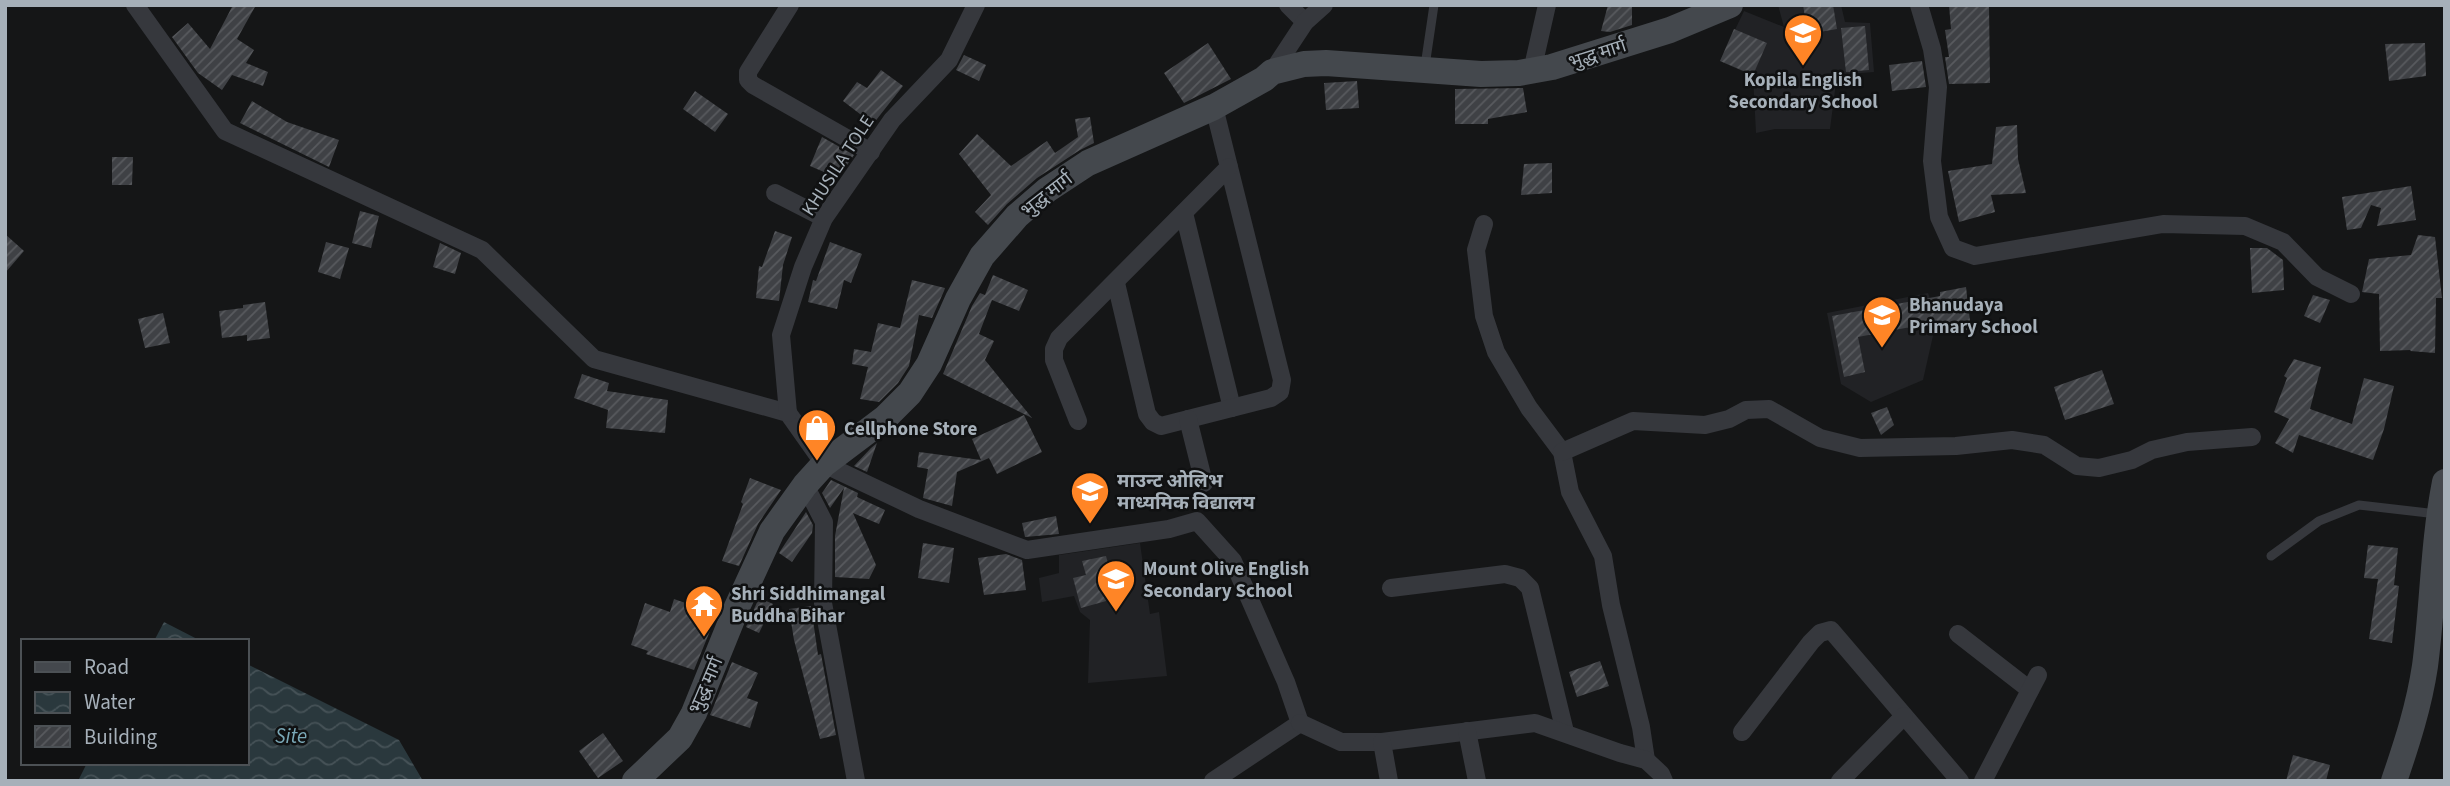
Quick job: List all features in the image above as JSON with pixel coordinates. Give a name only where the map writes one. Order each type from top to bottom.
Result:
[{"type":"street","points":[[135,5],[225,131],[482,250],[594,359],[788,413],[824,464],[919,509],[1027,550],[1169,529],[1198,521],[1233,561],[1286,682],[1300,723],[1341,742],[1382,742],[1535,723],[1646,760],[1661,774],[1664,781]]},
{"type":"street","points":[[790,5],[748,72],[748,80],[871,152]]},
{"type":"street","name":"KHUSILA TOLE","points":[[788,413],[781,335],[803,267],[824,218],[892,120],[949,60],[976,5]]},
{"type":"street","points":[[1288,5],[1306,22]]},
{"type":"street","points":[[1272,72],[1306,22],[1324,5]]},
{"type":"street","points":[[1532,71],[1547,5]]},
{"type":"street","name":"भुद्ध मार्ग","points":[[635,781],[680,738],[694,713],[737,607],[772,531],[805,485],[824,464],[885,418],[910,393],[929,364],[958,299],[982,256],[1017,216],[1047,190],[1088,163],[1214,107],[1272,72],[1304,64],[1326,63],[1480,74],[1532,71],[1670,30],[1730,5]]},
{"type":"street","points":[[1919,5],[1932,49],[1938,87],[1932,161],[1940,216],[1953,248],[1975,256],[2163,224],[2245,226],[2283,242],[2317,276],[2351,294]]},
{"type":"street","points":[[1116,283],[1147,414],[1153,422],[1161,426],[1271,398],[1280,392],[1282,380],[1214,107]]},
{"type":"street","points":[[1078,421],[1054,360],[1054,349],[1059,338],[1229,167]]},
{"type":"street","points":[[775,193],[824,218]]},
{"type":"street","points":[[1184,213],[1232,408]]},
{"type":"street","points":[[1484,223],[1476,250],[1484,316],[1496,352],[1529,408],[1562,452],[1570,492],[1603,556],[1611,605],[1642,727],[1646,760]]},
{"type":"street","points":[[1562,452],[1633,421],[1705,425],[1729,419],[1746,410],[1769,409],[1820,438],[1860,448],[1905,448],[2012,440],[2044,445],[2077,466],[2099,468],[2132,460],[2152,450],[2187,442],[2252,437]]},
{"type":"street","points":[[1188,419],[1204,483]]},
{"type":"street","points":[[2394,781],[2411,732],[2421,687],[2439,514],[2445,482]]},
{"type":"street","points":[[805,485],[824,522],[823,603],[856,781]]},
{"type":"street","points":[[1391,588],[1506,574],[1520,578],[1530,588],[1565,732]]},
{"type":"street","points":[[1742,732],[1811,642],[1820,633],[1830,631],[1960,781]]},
{"type":"street","points":[[1958,634],[2034,683],[1983,781]]},
{"type":"street","points":[[1840,781],[1904,716]]},
{"type":"street","points":[[1217,780],[1300,723]]},
{"type":"street","points":[[1467,731],[1477,781]]},
{"type":"street","points":[[1382,742],[1389,781]]},
{"type":"lane","points":[[1424,70],[1434,5]]},
{"type":"lane","points":[[2271,556],[2319,521],[2359,505],[2439,514]]},
{"type":"shaded area","name":"Kopila English Secondary School","points":[[1778,5],[1841,5],[1845,22],[1870,23],[1874,72],[1837,75],[1830,129],[1775,129],[1756,133],[1753,76],[1720,61],[1744,11],[1784,27]]},
{"type":"shaded area","name":"Bhanudaya Primary School","points":[[1928,293],[1937,318],[1923,380],[1871,402],[1841,384],[1827,313]]},
{"type":"shaded area","name":"Mount Olive English Secondary School","points":[[1140,543],[1150,614],[1159,612],[1167,676],[1088,683],[1090,620],[1080,612],[1074,596],[1042,602],[1039,578],[1059,573],[1059,555]]},
{"type":"water","points":[[164,622],[197,639],[155,639]]},
{"type":"water","name":"Site","points":[[248,664],[399,740],[423,781],[78,781],[86,765],[248,765]]},
{"type":"building","points":[[233,5],[256,5],[237,39],[254,50],[246,63],[268,72],[263,86],[232,75],[222,90],[198,73],[172,37],[188,23],[210,49]]},
{"type":"building","points":[[1608,5],[1632,5],[1632,25],[1610,32],[1601,31]]},
{"type":"building","points":[[1803,5],[1833,5],[1837,29],[1808,34]]},
{"type":"building","points":[[1949,5],[1989,5],[1990,83],[1949,84],[1945,30],[1951,29]]},
{"type":"building","points":[[1865,26],[1869,70],[1846,72],[1841,28]]},
{"type":"building","points":[[1734,29],[1767,43],[1753,75],[1720,61]]},
{"type":"building","points":[[1208,43],[1231,79],[1184,103],[1164,73]]},
{"type":"building","points":[[2425,43],[2426,76],[2389,81],[2385,44]]},
{"type":"building","points":[[964,55],[986,65],[979,81],[956,70]]},
{"type":"building","points":[[1922,61],[1926,87],[1892,91],[1889,65]]},
{"type":"building","points":[[881,70],[903,86],[873,124],[843,101],[857,82],[867,88]]},
{"type":"building","points":[[1357,81],[1359,108],[1326,110],[1324,83]]},
{"type":"building","points":[[1523,88],[1527,112],[1488,119],[1488,124],[1455,124],[1455,89]]},
{"type":"building","points":[[695,91],[728,114],[715,132],[683,109]]},
{"type":"building","points":[[252,101],[287,122],[339,140],[329,167],[240,123]]},
{"type":"building","points":[[1090,117],[1094,143],[1037,178],[988,225],[975,212],[991,195],[959,154],[977,134],[1011,166],[1047,141],[1055,153],[1078,137],[1075,119]]},
{"type":"building","points":[[2017,125],[2018,159],[2026,193],[1991,195],[1995,212],[1959,222],[1948,171],[1992,164],[1996,127]]},
{"type":"building","points":[[822,137],[854,155],[838,178],[810,166]]},
{"type":"building","points":[[112,157],[133,157],[132,185],[112,185]]},
{"type":"building","points":[[1552,163],[1552,193],[1521,195],[1524,164]]},
{"type":"building","points":[[2411,186],[2416,220],[2377,226],[2381,208],[2371,205],[2361,228],[2347,230],[2342,197]]},
{"type":"building","points":[[360,211],[379,216],[371,248],[352,243]]},
{"type":"building","points":[[775,231],[792,237],[783,265],[779,301],[756,298],[759,266],[762,267]]},
{"type":"building","points":[[5,234],[24,251],[5,273]]},
{"type":"building","points":[[2418,235],[2435,237],[2442,298],[2436,298],[2435,353],[2411,350],[2380,351],[2379,294],[2362,292],[2369,259],[2411,255]]},
{"type":"building","points":[[326,242],[349,248],[340,279],[318,272]]},
{"type":"building","points":[[830,242],[862,254],[851,283],[844,280],[837,309],[808,302],[813,280],[816,281]]},
{"type":"building","points":[[440,243],[461,253],[455,274],[433,267]]},
{"type":"building","points":[[2250,248],[2267,248],[2283,260],[2284,290],[2252,293]]},
{"type":"building","points":[[993,275],[1028,290],[1019,311],[992,300],[979,334],[994,341],[985,360],[1032,418],[943,374],[972,306],[980,293],[985,295]]},
{"type":"building","points":[[912,280],[945,288],[932,318],[919,315],[909,366],[898,383],[879,402],[860,399],[868,367],[852,364],[854,349],[871,352],[878,323],[900,328]]},
{"type":"building","points":[[1966,287],[1971,329],[1942,335],[1942,321],[1858,337],[1865,372],[1844,377],[1832,316],[1940,296],[1940,292]]},
{"type":"building","points":[[2313,295],[2330,300],[2320,323],[2304,316]]},
{"type":"building","points":[[265,302],[270,338],[247,341],[247,335],[222,338],[219,311]]},
{"type":"building","points":[[163,313],[170,343],[145,348],[138,319]]},
{"type":"building","points":[[2294,359],[2321,367],[2310,409],[2352,424],[2364,378],[2394,386],[2384,429],[2373,460],[2299,435],[2293,453],[2275,443],[2289,419],[2274,412],[2287,378],[2284,376]]},
{"type":"building","points":[[2102,370],[2114,404],[2065,420],[2054,387]]},
{"type":"building","points":[[582,374],[609,383],[607,391],[668,400],[665,433],[606,428],[608,410],[574,398]]},
{"type":"building","points":[[1887,407],[1894,425],[1881,435],[1871,413]]},
{"type":"building","points":[[1024,415],[1042,452],[997,474],[989,458],[957,472],[952,506],[923,498],[928,469],[917,467],[919,452],[981,460],[972,439]]},
{"type":"building","points":[[877,443],[867,472],[854,466],[871,448]]},
{"type":"building","points":[[750,478],[781,490],[758,524],[739,566],[722,561]]},
{"type":"building","points":[[831,480],[858,493],[857,497],[885,510],[879,524],[853,513],[876,565],[869,579],[835,577],[835,536],[844,488],[830,508],[822,493]]},
{"type":"building","points":[[806,512],[813,525],[812,533],[792,562],[779,553]]},
{"type":"building","points":[[1056,516],[1059,534],[1025,537],[1022,523]]},
{"type":"building","points":[[923,543],[954,548],[949,583],[918,578]]},
{"type":"building","points":[[2368,545],[2398,548],[2394,585],[2399,586],[2392,643],[2369,639],[2378,579],[2364,578]]},
{"type":"building","points":[[1006,554],[1022,560],[1026,590],[984,595],[978,558]]},
{"type":"building","points":[[1106,556],[1117,598],[1081,608],[1073,578],[1086,575],[1082,561]]},
{"type":"building","points":[[759,598],[773,604],[759,633],[746,627]]},
{"type":"building","points":[[674,599],[717,614],[694,670],[646,654],[648,651],[631,645],[645,603],[670,612]]},
{"type":"building","points":[[811,606],[818,655],[821,654],[836,735],[820,739],[794,640],[789,609]]},
{"type":"building","points":[[1600,661],[1609,686],[1577,697],[1569,672]]},
{"type":"building","points":[[732,662],[758,673],[747,698],[758,702],[750,728],[710,715]]},
{"type":"building","points":[[603,733],[623,761],[598,778],[579,751]]},
{"type":"building","points":[[2293,755],[2330,765],[2326,781],[2286,781]]},
{"type":"place","name":"Kopila English Secondary School","points":[[1803,67]]},
{"type":"place","name":"Bhanudaya Primary School","points":[[1882,349]]},
{"type":"place","name":"Cellphone Store","points":[[817,462]]},
{"type":"place","name":"माउन्ट ओलिभ माध्यमिक विद्यालय","points":[[1090,525]]},
{"type":"place","name":"Mount Olive English Secondary School","points":[[1116,613]]},
{"type":"place","name":"Shri Siddhimangal Buddha Bihar","points":[[704,638]]}]
